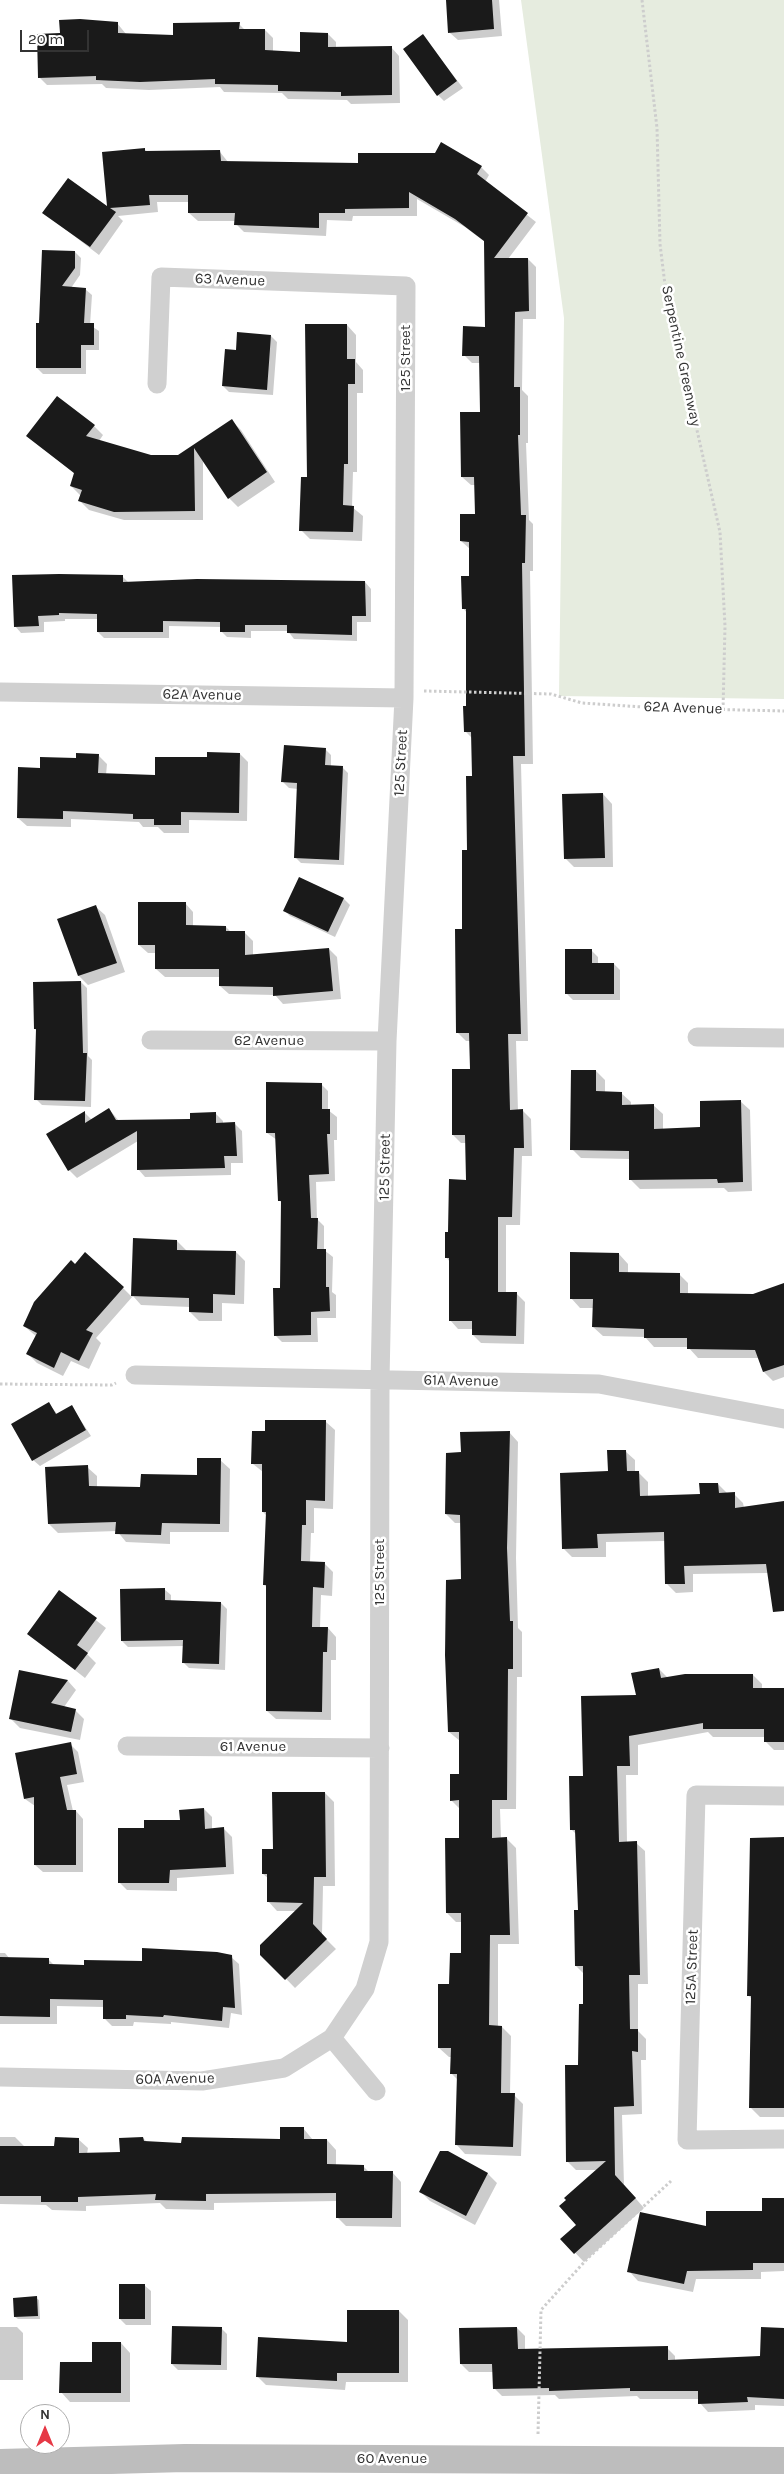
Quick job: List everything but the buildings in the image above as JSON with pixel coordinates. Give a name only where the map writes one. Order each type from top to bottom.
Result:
[{"type":"street","name":"63 Avenue","points":[[157,384],[161,277],[406,286]]},
{"type":"street","name":"125 Street","points":[[332,2038],[364,1989],[379,1942],[380,1380],[387,1041],[412,695],[406,286]]},
{"type":"street","name":"62A Avenue","points":[[0,692],[412,695]]},
{"type":"street","points":[[697,1037],[784,1038]]},
{"type":"street","name":"62 Avenue","points":[[150,1040],[387,1041]]},
{"type":"street","name":"61A Avenue","points":[[135,1375],[599,1384],[784,1420]]},
{"type":"street","name":"61 Avenue","points":[[127,1746],[380,1748]]},
{"type":"street","name":"125A Street","points":[[784,1796],[696,1795],[687,2140],[784,2139]]},
{"type":"street","points":[[332,2038],[376,2092]]},
{"type":"street","name":"60A Avenue","points":[[0,2077],[202,2081],[284,2068],[332,2038]]},
{"type":"street","name":"60 Avenue","points":[[0,2462],[185,2466],[528,2467],[784,2461]]},
{"type":"path","name":"Serpentine Greenway","points":[[642,0],[657,128],[660,244],[666,293],[720,532],[725,626],[723,710]]},
{"type":"path","name":"62A Avenue","points":[[412,695],[425,691],[551,694],[582,703],[723,710],[784,710]]},
{"type":"path","points":[[0,1384],[112,1385],[135,1375]]},
{"type":"path","points":[[538,2434],[541,2310],[587,2259],[671,2181]]},
{"type":"shaded area","points":[[521,0],[784,0],[784,699],[559,696],[564,318]]}]
